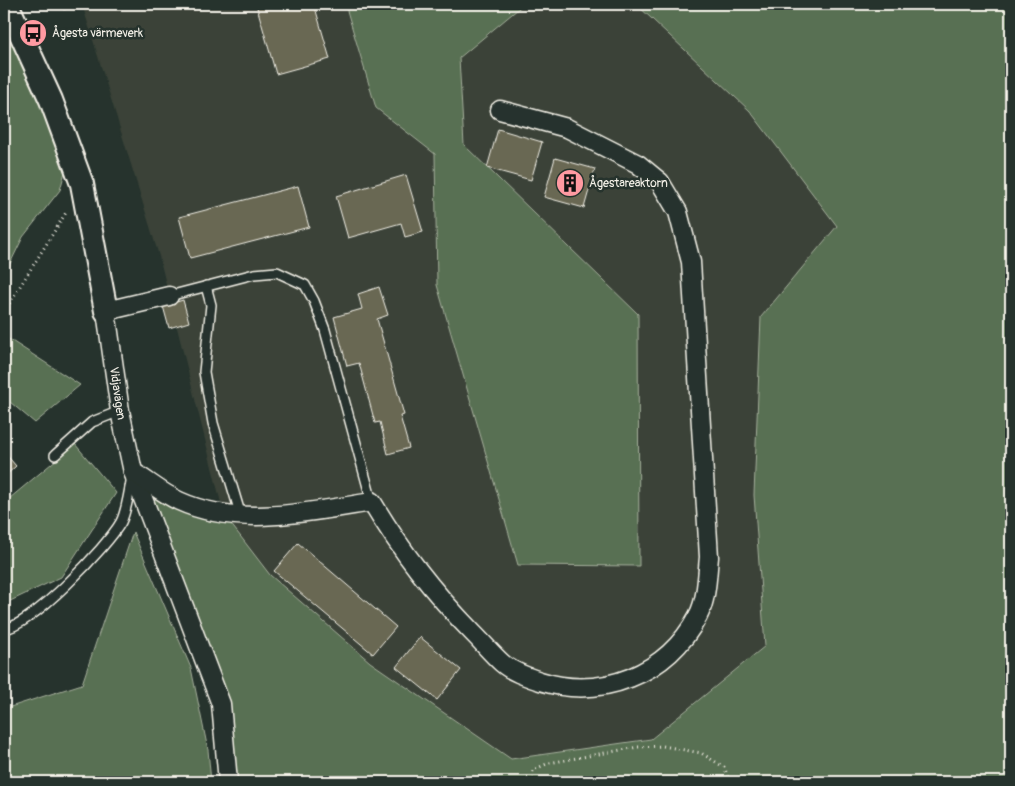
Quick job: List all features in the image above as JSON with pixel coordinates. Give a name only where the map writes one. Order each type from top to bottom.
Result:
[{"type":"street","name":"Vidjavägen","points":[[7,4],[51,100],[82,184],[106,310],[120,411],[134,472],[221,704],[228,782]]},
{"type":"street","points":[[134,472],[178,501],[208,511],[241,516],[313,512],[372,502],[399,547],[443,602],[503,664],[530,678],[554,685],[578,688],[604,686],[631,679],[659,661],[682,639],[698,616],[705,592],[709,557],[691,262],[678,212],[660,182],[638,164],[567,128],[500,110]]},
{"type":"street","points":[[106,310],[169,296]]},
{"type":"lane","points":[[169,296],[254,274],[277,272],[304,285],[314,301],[325,330],[372,502]]},
{"type":"lane","points":[[206,286],[211,305],[204,372],[213,423],[241,516]]},
{"type":"lane","points":[[55,455],[92,422],[120,411]]},
{"type":"lane","points":[[4,629],[41,609],[98,551],[121,521],[134,472]]},
{"type":"path","points":[[64,4],[66,12]]},
{"type":"path","points":[[4,312],[56,232],[82,184]]},
{"type":"path","points":[[532,782],[533,770],[549,763],[638,748],[663,746],[701,753],[724,768],[730,782]]},
{"type":"shaded area","points":[[82,4],[345,4],[376,108],[435,154],[437,285],[638,314],[464,145],[459,58],[524,4],[636,4],[750,111],[837,226],[761,318],[754,495],[765,646],[651,739],[511,759],[370,662],[270,575],[224,515],[159,256]]},
{"type":"green space","points":[[4,4],[74,139],[60,190],[23,237],[4,276]]},
{"type":"green space","points":[[345,4],[524,4],[459,58],[464,145],[638,314],[639,566],[518,565],[437,285],[435,154],[376,108]]},
{"type":"green space","points":[[636,4],[1011,4],[1011,782],[228,782],[221,704],[133,472],[224,515],[270,575],[370,662],[511,759],[651,739],[765,646],[754,495],[761,317],[837,226],[750,111]]},
{"type":"green space","points":[[4,336],[80,385],[35,423],[4,397]]},
{"type":"green space","points":[[75,444],[116,493],[61,577],[6,603],[4,602],[4,503]]},
{"type":"green space","points":[[133,532],[191,668],[208,750],[211,782],[4,782],[4,709],[82,684]]},
{"type":"building","points":[[256,4],[314,4],[330,59],[276,74]]},
{"type":"building","points":[[498,129],[542,142],[531,180],[487,168]]},
{"type":"building","name":"Ågestareaktorn","points":[[555,158],[595,169],[584,208],[544,197]]},
{"type":"building","points":[[406,175],[423,232],[405,237],[401,223],[348,238],[336,196]]},
{"type":"building","points":[[298,186],[309,227],[190,258],[179,217]]},
{"type":"building","points":[[379,287],[388,315],[377,319],[404,415],[400,416],[409,448],[388,454],[380,422],[375,423],[359,363],[347,366],[334,317],[362,309],[358,294]]},
{"type":"building","points":[[183,300],[189,322],[169,328],[163,306]]},
{"type":"building","points":[[4,452],[16,466],[4,477]]},
{"type":"building","points":[[298,543],[396,627],[373,654],[274,571]]},
{"type":"building","points":[[420,637],[461,670],[437,700],[396,667]]},
{"type":"place","name":"Ågesta värmeverk","points":[[33,33]]},
{"type":"place","name":"Ågestareaktorn","points":[[570,183]]}]
